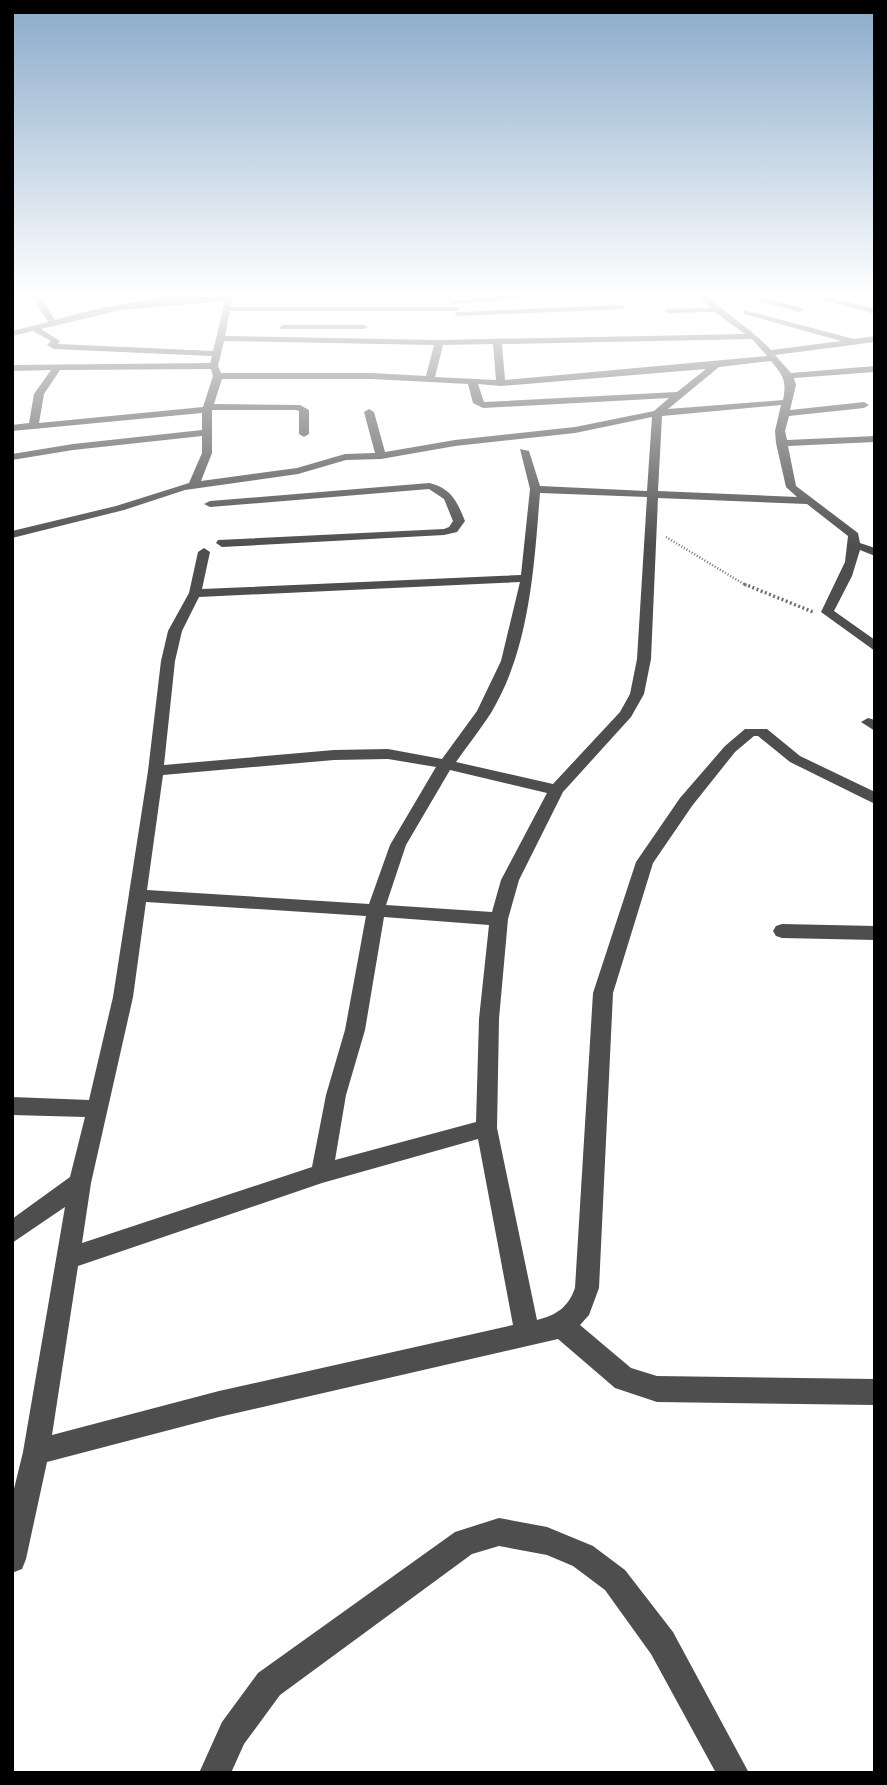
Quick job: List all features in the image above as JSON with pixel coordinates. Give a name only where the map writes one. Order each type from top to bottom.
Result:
[{"type":"street","points":[[33,427],[39,394],[49,379]]},
{"type":"street","points":[[194,485],[207,453],[208,409],[214,379]]},
{"type":"street","points":[[420,379],[473,384],[545,379]]},
{"type":"street","points":[[527,1333],[486,1128],[489,1019],[499,919],[510,880],[556,790],[626,714],[636,694],[645,659],[657,413],[697,379]]},
{"type":"street","points":[[790,379],[791,385],[780,431],[790,487],[854,535],[856,545],[839,588],[827,604],[827,612],[875,647]]},
{"type":"street","points":[[473,384],[478,403],[483,405],[677,395]]},
{"type":"street","points":[[12,535],[71,522],[194,485],[298,471],[345,457],[381,456],[467,442],[575,430],[657,413],[864,405]]},
{"type":"street","points":[[12,428],[208,409],[297,407],[304,410],[304,434]]},
{"type":"street","points":[[369,412],[381,456]]},
{"type":"street","points":[[12,457],[73,447],[207,432]]},
{"type":"street","points":[[781,443],[875,439]]},
{"type":"street","points":[[322,1173],[336,1095],[355,1030],[376,909],[398,845],[446,764],[484,712],[508,661],[527,578],[535,489],[524,451]]},
{"type":"street","points":[[12,1559],[36,1452],[70,1258],[80,1183],[122,997],[156,771],[167,661],[175,631],[195,593],[213,547],[444,532],[453,530],[458,521],[450,496],[440,488],[429,486],[353,495],[209,504]]},
{"type":"street","points":[[535,489],[810,501]]},
{"type":"street","points":[[856,545],[875,552]]},
{"type":"street","points":[[195,593],[527,578]]},
{"type":"street","points":[[36,1452],[219,1404],[562,1326],[580,1307],[587,1287],[603,993],[645,862],[686,802],[730,749],[750,732],[762,732],[795,759],[875,799]]},
{"type":"street","points":[[156,771],[334,755],[388,754],[446,764],[556,790]]},
{"type":"street","points":[[139,895],[499,919]]},
{"type":"street","points":[[782,931],[875,933]]},
{"type":"street","points":[[12,1106],[95,1110]]},
{"type":"street","points":[[70,1258],[322,1173],[486,1128]]},
{"type":"street","points":[[12,1233],[80,1183]]},
{"type":"street","points":[[562,1326],[624,1379],[657,1389],[875,1392]]},
{"type":"street","points":[[215,1773],[233,1733],[269,1684],[465,1542],[499,1532],[547,1541],[583,1556],[615,1580],[662,1643],[733,1773]]},
{"type":"path","points":[[651,528],[753,589],[834,619]]}]
